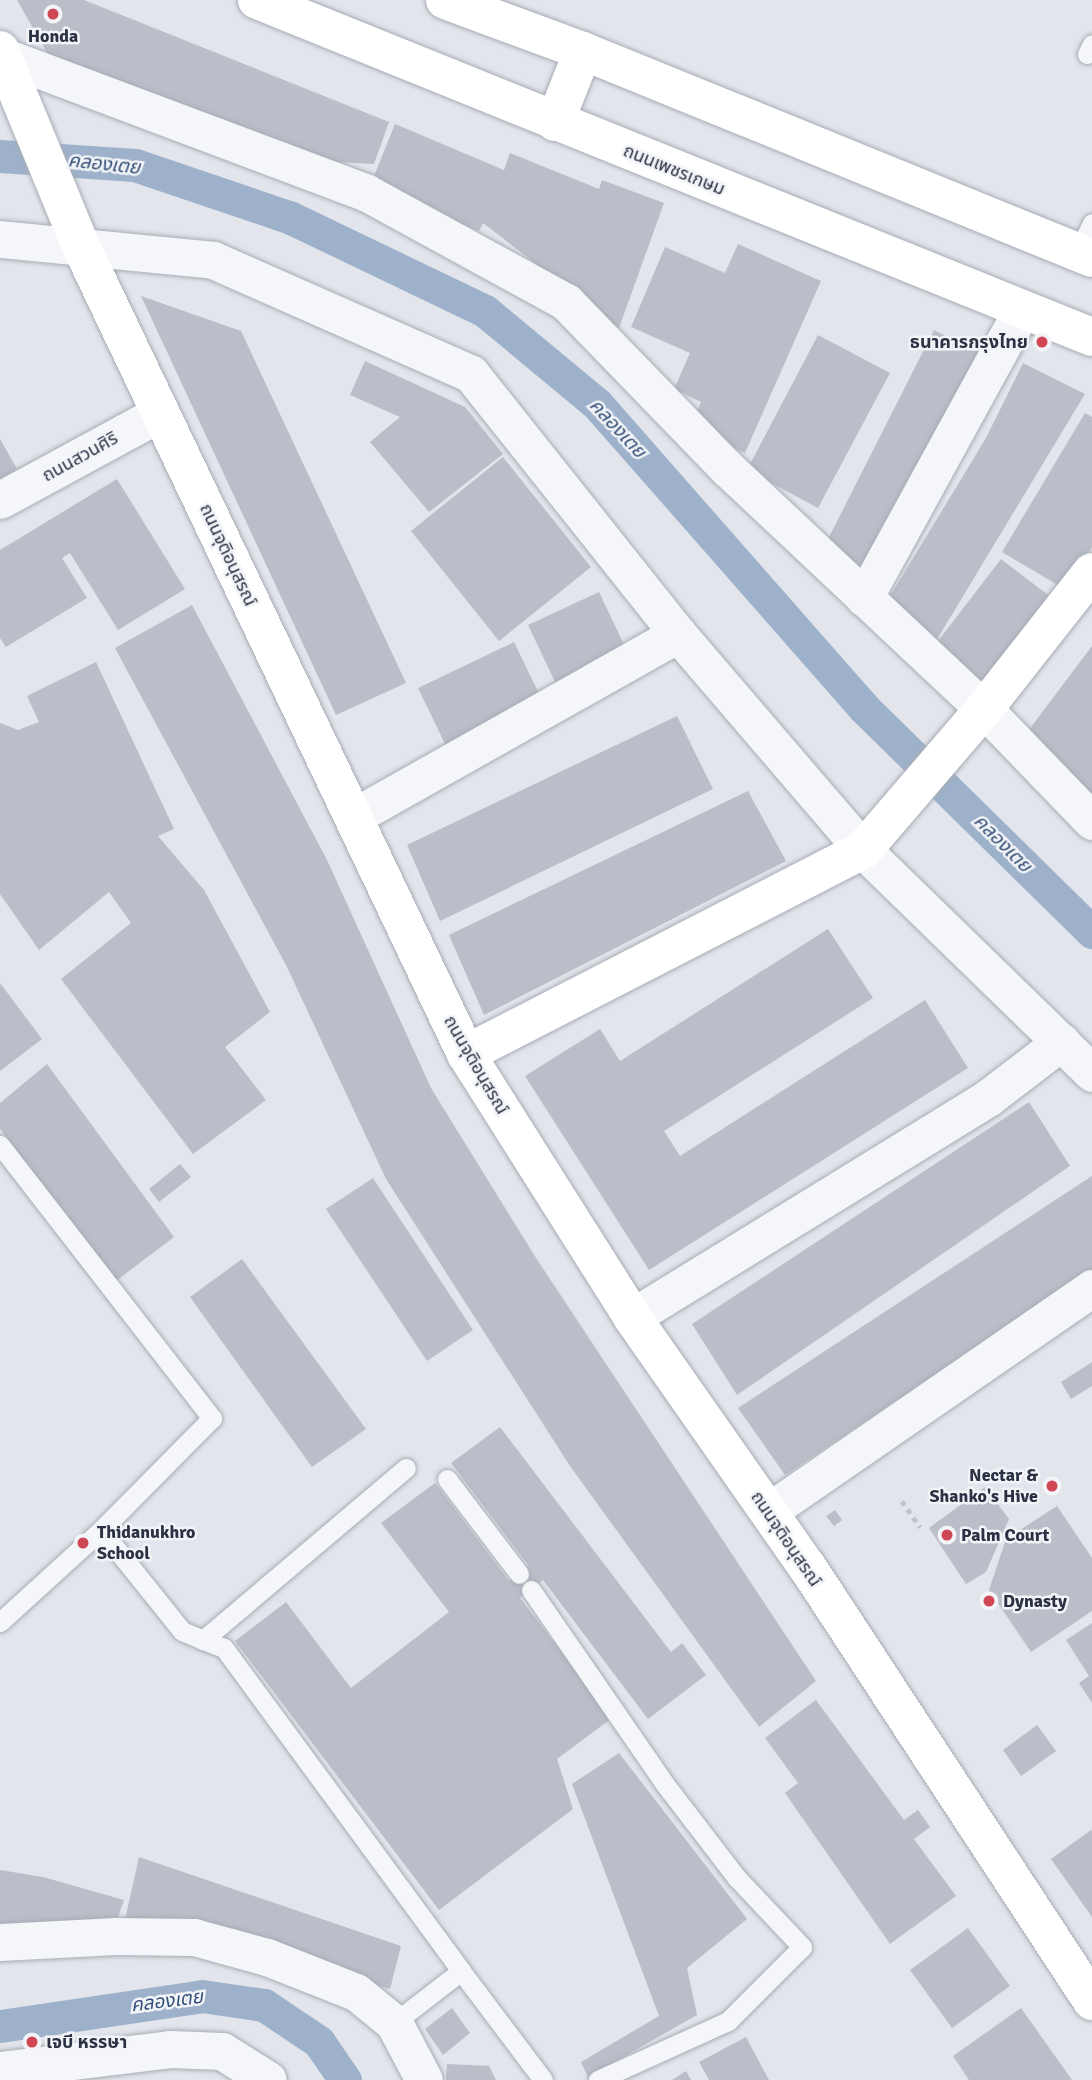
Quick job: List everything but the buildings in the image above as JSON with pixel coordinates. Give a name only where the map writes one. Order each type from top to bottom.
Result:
[{"type":"street","name":"ถนนเพชรเกษม","points":[[257,0],[1092,337]]},
{"type":"street","points":[[445,0],[1087,244]]},
{"type":"street","points":[[555,122],[583,51]]},
{"type":"street","points":[[0,53],[366,193],[566,302],[727,469],[984,709],[1092,821]]},
{"type":"street","name":"ถนนจุติอนุสรณ์","points":[[0,53],[80,244],[466,1054],[632,1317],[769,1511],[1092,2001]]},
{"type":"street","points":[[0,239],[80,244],[213,260],[471,374],[678,634],[863,850],[1092,1073]]},
{"type":"street","points":[[864,598],[1022,309]]},
{"type":"street","name":"ถนนสวนศิริ","points":[[0,500],[160,413]]},
{"type":"street","points":[[466,1054],[863,850],[1089,583]]},
{"type":"street","points":[[353,817],[678,634]]},
{"type":"street","points":[[632,1317],[989,1097],[1061,1042]]},
{"type":"street","points":[[769,1511],[1092,1288]]},
{"type":"street","points":[[0,1942],[116,1936],[194,1937],[316,1975],[356,1992],[394,2023],[424,2080]]},
{"type":"street","points":[[0,2070],[170,2049],[222,2051],[268,2080]]},
{"type":"lane","points":[[0,1145],[212,1418],[102,1530],[0,1622]]},
{"type":"lane","points":[[203,1640],[407,1468]]},
{"type":"lane","points":[[447,1479],[525,1582],[664,1783],[737,1878],[802,1947],[728,2021],[598,2080]]},
{"type":"lane","points":[[102,1530],[182,1631],[224,1648],[543,2080]]},
{"type":"lane","points":[[394,2023],[461,1971]]},
{"type":"path","points":[[902,1501],[920,1528]]},
{"type":"waterway","name":"คลองเตย","points":[[0,156],[135,165],[289,217],[485,311],[597,404],[864,708],[1092,932]]},
{"type":"waterway","name":"คลองเตย","points":[[0,2026],[202,1996],[264,2005],[319,2042],[345,2080]]},
{"type":"place","name":"Honda","points":[[53,14]]},
{"type":"place","name":"ธนาคารกรุงไทย","points":[[1042,342]]},
{"type":"place","name":"Nectar & Shanko's Hive","points":[[1052,1486]]},
{"type":"place","name":"Palm Court","points":[[947,1535]]},
{"type":"place","name":"Thidanukhro School","points":[[83,1543]]},
{"type":"place","name":"Dynasty","points":[[989,1601]]},
{"type":"place","name":"เจบี หรรษา","points":[[32,2042]]}]
